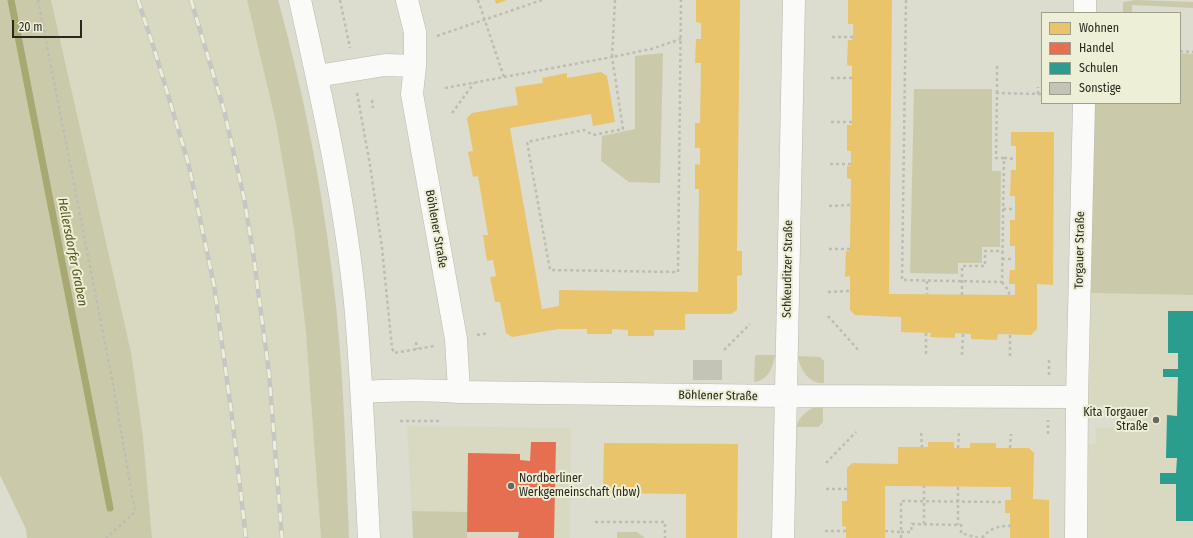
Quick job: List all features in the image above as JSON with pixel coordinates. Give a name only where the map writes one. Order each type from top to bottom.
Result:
[{"type":"street","points":[[300,0],[317,76],[344,220],[355,302],[362,392],[369,538]]},
{"type":"street","name":"Böhlener Straße","points":[[407,0],[415,32],[415,66],[412,94],[456,343],[459,392]]},
{"type":"street","name":"Schkeuditzer Straße","points":[[783,538],[794,0]]},
{"type":"street","points":[[1085,0],[1085,12]]},
{"type":"street","points":[[317,76],[385,65],[415,66]]},
{"type":"street","name":"Torgauer Straße","points":[[1076,538],[1077,397],[1084,104]]},
{"type":"street","name":"Böhlener Straße","points":[[362,392],[440,390],[459,392],[785,396]]},
{"type":"street","points":[[785,396],[1077,397]]},
{"type":"path","points":[[38,0],[113,384],[135,512],[106,538]]},
{"type":"path","points":[[340,0],[354,70],[371,173],[382,248],[392,348],[394,353],[456,343]]},
{"type":"path","points":[[478,0],[504,77]]},
{"type":"path","points":[[436,37],[542,0]]},
{"type":"path","points":[[615,0],[612,57],[623,129],[593,135],[584,130],[527,142],[550,270],[678,272],[681,0]]},
{"type":"path","points":[[906,0],[902,280],[1002,282]]},
{"type":"path","points":[[832,36],[852,37]]},
{"type":"path","points":[[445,88],[651,49],[681,39]]},
{"type":"path","points":[[1181,51],[1193,52]]},
{"type":"path","points":[[997,65],[996,158],[1015,159]]},
{"type":"path","points":[[831,78],[852,78]]},
{"type":"path","points":[[452,113],[475,82]]},
{"type":"path","points":[[997,93],[1038,94],[1038,87]]},
{"type":"path","points":[[372,100],[373,108]]},
{"type":"path","points":[[831,122],[852,122]]},
{"type":"path","points":[[1004,158],[1002,282],[1009,291],[1009,295]]},
{"type":"path","points":[[830,164],[851,164]]},
{"type":"path","points":[[829,206],[851,206]]},
{"type":"path","points":[[1003,209],[1015,209]]},
{"type":"path","points":[[829,249],[850,249]]},
{"type":"path","points":[[962,295],[962,266],[984,266],[985,251],[1002,251]]},
{"type":"path","points":[[1002,259],[1014,259]]},
{"type":"path","points":[[927,280],[927,294]]},
{"type":"path","points":[[828,292],[850,291]]},
{"type":"path","points":[[828,316],[860,352]]},
{"type":"path","points":[[724,350],[750,324]]},
{"type":"path","points":[[926,333],[926,354]]},
{"type":"path","points":[[962,355],[963,334]]},
{"type":"path","points":[[1010,334],[1010,356]]},
{"type":"path","points":[[416,342],[417,349]]},
{"type":"path","points":[[400,421],[441,421]]},
{"type":"path","points":[[826,463],[856,432]]},
{"type":"path","points":[[922,433],[922,447]]},
{"type":"path","points":[[958,448],[959,433]]},
{"type":"path","points":[[1010,434],[1010,448]]},
{"type":"path","points":[[924,486],[924,524]]},
{"type":"path","points":[[958,486],[958,525]]},
{"type":"path","points":[[826,489],[847,489]]},
{"type":"path","points":[[901,538],[901,501],[1003,502]]},
{"type":"path","points":[[595,522],[665,522],[665,538]]},
{"type":"path","points":[[885,531],[911,532],[912,524],[961,525],[961,533],[978,538]]},
{"type":"path","points":[[982,538],[987,532],[993,529],[1010,526]]},
{"type":"path","points":[[825,531],[846,531]]},
{"type":"shaded area","points":[[0,0],[51,0],[131,352],[143,437],[152,538],[27,538],[26,529],[0,475]]},
{"type":"shaded area","points":[[51,0],[247,0],[276,123],[294,229],[306,333],[321,538],[152,538],[143,437],[131,352]]},
{"type":"shaded area","points":[[247,0],[278,0],[306,114],[326,229],[339,335],[349,538],[321,538],[306,333],[294,229],[276,123]]},
{"type":"shaded area","points":[[1136,0],[1193,2],[1193,8],[1132,5],[1132,12],[1123,12],[1123,2]]},
{"type":"shaded area","points":[[663,53],[660,183],[629,182],[601,161],[602,136],[635,129],[635,56]]},
{"type":"shaded area","points":[[1181,53],[1193,54],[1193,295],[1091,293],[1094,104],[1181,104]]},
{"type":"shaded area","points":[[914,89],[992,89],[992,171],[1001,171],[1000,247],[982,247],[982,263],[958,263],[958,274],[910,273]]},
{"type":"shaded area","name":"Kita Torgauer Straße","points":[[1091,293],[1193,295],[1193,538],[1087,538],[1088,445],[1096,444],[1096,428],[1119,427],[1119,412],[1089,412]]},
{"type":"shaded area","points":[[756,355],[775,355],[769,373],[763,379],[754,382],[755,357]]},
{"type":"shaded area","points":[[798,356],[820,357],[824,361],[824,383],[814,381],[806,375],[803,371]]},
{"type":"shaded area","points":[[816,406],[823,406],[823,422],[818,427],[796,427],[803,415]]},
{"type":"shaded area","points":[[407,426],[571,428],[570,538],[413,538]]},
{"type":"shaded area","points":[[412,511],[467,512],[467,538],[413,538]]},
{"type":"shaded area","points":[[617,532],[637,532],[645,538],[617,538]]},
{"type":"building: Wohnen","points":[[495,0],[507,0],[496,4]]},
{"type":"building: Wohnen","points":[[696,0],[740,0],[737,251],[742,251],[742,275],[737,276],[737,310],[731,314],[685,314],[685,330],[654,330],[654,336],[628,336],[628,330],[612,329],[612,334],[587,334],[587,329],[558,329],[512,337],[506,333],[500,302],[495,302],[490,277],[496,276],[493,260],[487,261],[483,235],[488,235],[478,176],[473,177],[468,152],[473,151],[467,118],[472,113],[518,105],[515,87],[543,83],[542,78],[567,73],[567,78],[601,72],[607,76],[615,122],[593,126],[591,114],[510,128],[542,309],[559,306],[559,290],[698,292],[699,189],[695,189],[695,164],[700,165],[700,148],[695,148],[695,123],[700,123],[701,63],[695,63],[696,39],[701,39],[701,23],[696,22]]},
{"type":"building: Wohnen","points":[[848,0],[892,0],[889,294],[1015,295],[1015,284],[1009,284],[1010,270],[1015,270],[1015,246],[1010,246],[1010,220],[1015,220],[1015,196],[1010,196],[1011,170],[1016,170],[1016,146],[1011,146],[1011,132],[1054,132],[1053,285],[1037,284],[1037,329],[1031,335],[998,334],[997,340],[971,339],[971,334],[955,333],[955,338],[930,337],[931,333],[901,332],[901,317],[855,315],[850,310],[850,276],[845,277],[846,251],[850,251],[851,179],[847,178],[847,166],[851,166],[851,151],[847,151],[847,125],[852,125],[852,66],[847,65],[848,40],[852,40],[853,37],[853,24],[848,24]]},
{"type":"building: Wohnen","points":[[928,442],[954,442],[954,448],[970,448],[970,443],[996,443],[996,448],[1029,448],[1034,453],[1033,499],[1049,500],[1049,538],[1010,538],[1010,513],[1005,513],[1005,500],[1011,500],[1011,487],[885,486],[885,538],[846,538],[846,527],[842,526],[842,501],[847,501],[847,468],[852,463],[898,464],[898,447],[928,447]]},
{"type":"building: Wohnen","points":[[604,443],[738,444],[737,538],[686,538],[686,494],[603,493]]},
{"type":"building: Handel","name":"Nordberliner Werkgemeinschaft (nbw)","points":[[531,442],[556,442],[554,538],[518,538],[519,532],[467,532],[468,453],[520,454],[520,460],[530,461]]},
{"type":"building: Schulen","points":[[1168,311],[1193,311],[1193,521],[1176,521],[1176,484],[1160,484],[1160,473],[1176,473],[1177,458],[1166,458],[1167,415],[1177,416],[1178,377],[1163,377],[1163,369],[1178,369],[1178,353],[1168,353]]},
{"type":"building: Sonstige","points":[[693,360],[722,360],[722,380],[693,380]]},
{"type":"waterway","name":"Hellersdorfer Graben","points":[[11,0],[110,508]]},
{"type":"railway","points":[[138,0],[188,162],[214,285],[232,417],[246,538]]},
{"type":"railway","points":[[191,0],[224,110],[244,198],[253,252],[269,373],[282,538]]},
{"type":"place","name":"Kita Torgauer Straße","points":[[1156,420]]},
{"type":"place","name":"Nordberliner Werkgemeinschaft (nbw)","points":[[511,486]]}]
